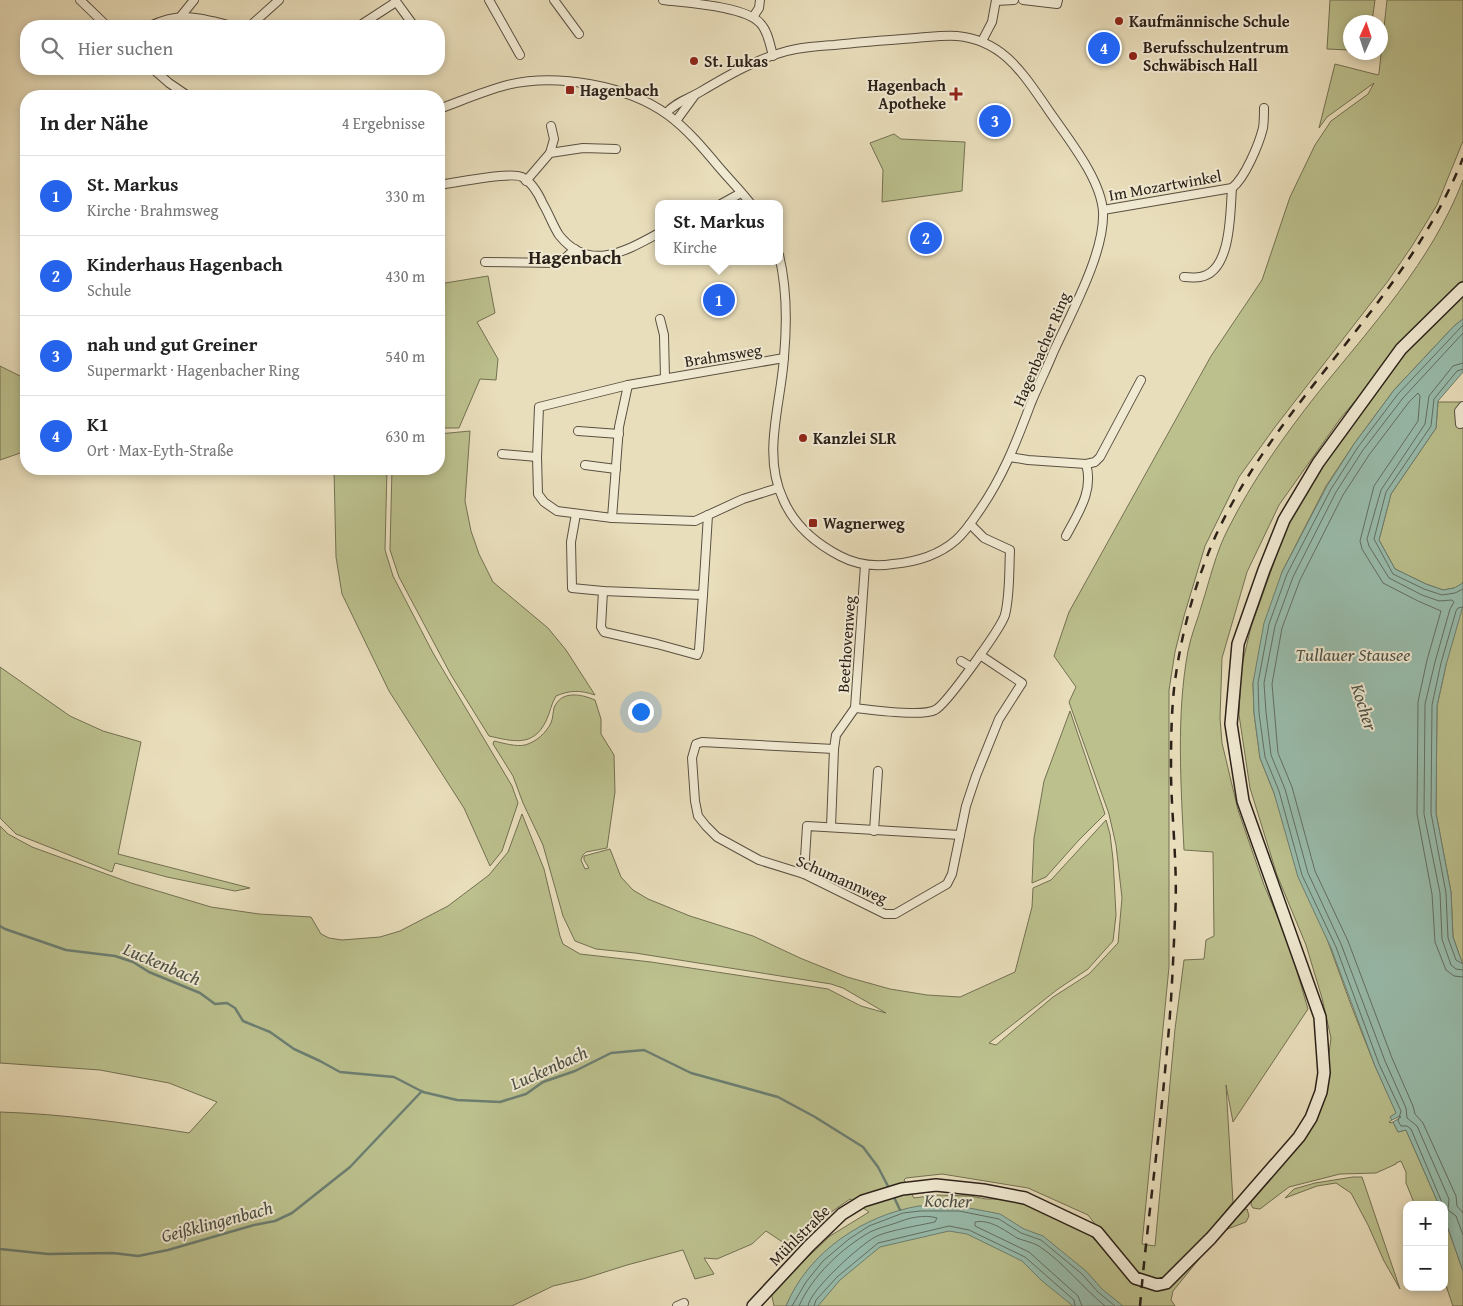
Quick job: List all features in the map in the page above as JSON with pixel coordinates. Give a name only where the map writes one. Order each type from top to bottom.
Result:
[{"type":"street","points":[[80,0],[101,20]]},
{"type":"street","points":[[181,16],[194,0]]},
{"type":"street","points":[[257,20],[279,0]]},
{"type":"street","points":[[489,0],[520,55]]},
{"type":"street","points":[[554,0],[579,34]]},
{"type":"street","points":[[663,0],[734,10],[753,17],[765,29],[773,56]]},
{"type":"street","points":[[753,17],[759,8],[760,0]]},
{"type":"street","points":[[982,41],[992,22],[996,1],[1014,0]]},
{"type":"street","points":[[1023,0],[1058,4],[1058,0]]},
{"type":"street","points":[[368,20],[396,1],[410,20]]},
{"type":"street","points":[[166,20],[181,16],[209,20]]},
{"type":"street","name":"Hagenbacher Ring","points":[[666,113],[678,102],[695,95],[728,75],[787,51],[932,36],[958,36],[982,41],[1012,60],[1093,177],[1100,194],[1103,210],[1102,233],[1095,256],[1010,457],[993,491],[970,524],[955,541],[931,555],[904,563],[881,566],[850,562],[823,547],[808,535],[784,504],[778,488],[774,462],[774,432],[784,358],[784,283],[781,265]]},
{"type":"street","points":[[160,75],[179,90]]},
{"type":"street","points":[[445,107],[507,85],[536,81],[602,86],[620,91],[666,113],[676,121],[694,138],[747,200]]},
{"type":"street","name":"Hagenbacher Ring","points":[[676,121],[695,95]]},
{"type":"street","name":"Im Mozartwinkel","points":[[1103,210],[1232,188],[1240,182],[1246,170],[1263,127],[1264,108]]},
{"type":"street","points":[[524,179],[550,153],[554,139],[551,126]]},
{"type":"street","points":[[550,153],[584,148],[616,149]]},
{"type":"street","points":[[445,184],[510,176],[524,179],[536,191],[559,235],[575,249],[590,255],[605,256],[617,254],[655,235]]},
{"type":"street","name":"Im Mozartwinkel","points":[[1184,277],[1201,277],[1215,269],[1220,260],[1228,241],[1232,188]]},
{"type":"street","points":[[728,200],[741,193]]},
{"type":"street","points":[[485,262],[556,263],[562,261],[575,249]]},
{"type":"street","name":"Mühlstraße","points":[[753,1306],[842,1214],[863,1201],[902,1189],[936,1185],[983,1190],[1025,1198],[1097,1232],[1135,1278],[1157,1285],[1166,1283],[1203,1247],[1299,1137],[1321,1092],[1324,1073],[1320,1017],[1243,802],[1231,724],[1238,644],[1284,520],[1318,464],[1401,349],[1463,288]]},
{"type":"street","name":"Brahmsweg","points":[[660,319],[664,335],[665,378]]},
{"type":"street","name":"Brahmsweg","points":[[576,514],[557,511],[544,502],[538,494],[539,407],[628,385],[784,358]]},
{"type":"street","points":[[1010,457],[1086,464],[1095,462],[1100,457],[1141,380]]},
{"type":"street","points":[[612,518],[618,434],[628,385]]},
{"type":"street","points":[[1460,424],[1459,411],[1463,406]]},
{"type":"street","points":[[578,431],[618,434]]},
{"type":"street","points":[[502,454],[537,456]]},
{"type":"street","points":[[1066,536],[1081,509],[1087,493],[1088,471],[1086,464]]},
{"type":"street","points":[[585,465],[616,469]]},
{"type":"street","points":[[702,595],[572,588],[571,542],[576,514],[612,518],[695,521],[743,500],[778,488]]},
{"type":"street","points":[[603,591],[601,627],[604,632],[697,655],[699,650],[708,515]]},
{"type":"street","points":[[855,708],[909,713],[934,711],[948,698],[980,655],[1004,616],[1008,593],[1010,550],[984,538],[970,524]]},
{"type":"street","name":"Beethovenweg","points":[[831,827],[836,735],[855,708],[864,565]]},
{"type":"street","name":"Schumannweg","points":[[834,749],[702,742],[696,744],[692,758],[698,816],[717,837],[758,860],[804,874],[885,914],[896,914],[947,884],[952,874],[966,806],[976,776],[999,719],[1022,683],[980,655]]},
{"type":"street","points":[[961,661],[971,667]]},
{"type":"street","points":[[874,830],[878,771]]},
{"type":"street","points":[[804,874],[807,826],[960,835]]},
{"type":"green space","points":[[1330,0],[1375,0],[1373,15],[1343,15],[1343,50],[1327,49]]},
{"type":"green space","points":[[1387,0],[1463,0],[1463,141],[1437,205],[1412,246],[1388,281],[1275,427],[1239,477],[1205,546],[1175,652],[1169,690],[1169,967],[1142,1244],[1155,1246],[1175,1029],[1184,960],[1204,959],[1206,940],[1214,936],[1213,852],[1184,850],[1181,725],[1184,675],[1191,639],[1220,547],[1247,494],[1293,426],[1379,318],[1417,266],[1450,210],[1463,180],[1463,281],[1439,303],[1406,340],[1340,419],[1279,505],[1247,572],[1222,658],[1220,718],[1222,743],[1238,810],[1264,885],[1289,944],[1308,1009],[1233,1122],[1226,1085],[1233,1202],[1178,1270],[1156,1279],[1142,1275],[1132,1267],[1088,1215],[1028,1188],[942,1174],[906,1178],[904,1180],[914,1198],[936,1195],[1012,1199],[1040,1208],[1087,1232],[1135,1281],[1159,1289],[1239,1211],[1247,1209],[1249,1216],[1246,1222],[1222,1231],[1173,1291],[1171,1300],[1175,1306],[818,1306],[819,1303],[790,1298],[786,1306],[774,1306],[771,1292],[830,1236],[869,1212],[850,1199],[821,1219],[815,1213],[790,1247],[766,1231],[752,1244],[717,1259],[704,1258],[714,1274],[695,1279],[683,1250],[553,1286],[512,1306],[0,1306],[0,1112],[95,1120],[189,1133],[217,1102],[169,1083],[100,1070],[0,1063],[0,826],[8,834],[32,847],[131,883],[211,907],[259,914],[311,917],[321,934],[329,938],[342,940],[380,937],[400,931],[448,906],[489,875],[508,852],[522,814],[544,869],[563,944],[580,954],[651,962],[828,989],[861,1006],[886,1013],[843,988],[831,984],[635,953],[596,949],[575,941],[563,916],[543,845],[523,803],[513,776],[493,744],[494,741],[521,745],[533,742],[549,727],[557,702],[566,696],[578,695],[595,700],[601,719],[601,734],[614,755],[615,792],[607,848],[586,852],[581,860],[585,869],[589,868],[584,860],[584,856],[610,849],[621,877],[633,890],[648,899],[690,916],[753,936],[847,977],[890,989],[927,995],[960,997],[1015,972],[1032,907],[1033,888],[1051,880],[1106,820],[1113,859],[1116,915],[1113,941],[1088,969],[1058,989],[989,1043],[996,1045],[1053,997],[1089,974],[1118,943],[1122,898],[1116,845],[1109,814],[1069,702],[1076,687],[1054,656],[1069,612],[1211,356],[1262,280],[1290,197],[1315,145],[1331,121],[1368,94],[1374,83],[1327,117],[1319,128],[1335,64],[1378,75],[1380,60],[1388,60],[1388,15],[1385,15]]},
{"type":"green space","points":[[894,134],[901,139],[965,142],[962,191],[882,202],[883,170],[870,143]]},
{"type":"green space","points":[[488,276],[495,313],[477,322],[498,359],[496,380],[480,379],[459,428],[445,428],[445,283]]},
{"type":"green space","points":[[1463,295],[1463,319],[1454,326],[1394,390],[1326,486],[1282,572],[1253,683],[1254,713],[1260,758],[1351,1005],[1375,1066],[1397,1114],[1391,1117],[1392,1120],[1389,1122],[1393,1122],[1398,1132],[1406,1130],[1437,1201],[1413,1201],[1406,1183],[1406,1172],[1401,1161],[1376,1173],[1340,1174],[1289,1187],[1260,1209],[1253,1208],[1251,1205],[1252,1197],[1294,1150],[1327,1068],[1331,1038],[1322,998],[1306,945],[1277,875],[1250,788],[1239,715],[1241,669],[1251,627],[1292,512],[1313,477],[1396,364],[1415,342]]},
{"type":"green space","points":[[0,366],[20,376],[20,453],[0,460]]},
{"type":"green space","points":[[1438,402],[1463,402],[1463,965],[1453,937],[1451,892],[1436,813],[1437,706],[1446,665],[1454,588],[1443,590],[1395,569],[1379,540],[1391,494],[1436,428]]},
{"type":"green space","points":[[470,431],[465,501],[471,531],[479,554],[493,582],[548,628],[566,650],[595,695],[575,691],[556,696],[541,730],[528,739],[514,741],[489,736],[451,675],[399,577],[390,550],[392,475],[445,475],[445,433]]},
{"type":"green space","points":[[334,475],[387,475],[385,550],[393,576],[433,653],[512,786],[518,803],[502,851],[490,866],[464,808],[389,691],[342,594],[336,557]]},
{"type":"green space","points":[[0,667],[70,716],[103,731],[141,742],[118,854],[250,888],[235,891],[167,877],[115,863],[112,872],[16,834],[0,818]]},
{"type":"green space","points":[[1070,711],[1105,814],[1046,877],[1032,883],[1034,838],[1044,781]]},
{"type":"green space","points":[[1362,1177],[1400,1289],[1384,1261],[1351,1193],[1336,1183],[1317,1186],[1285,1198],[1294,1189],[1315,1183]]},
{"type":"green space","points":[[1448,1228],[1463,1271],[1463,1306],[1453,1306],[1448,1291]]},
{"type":"water","name":"Tullauer Stausee","points":[[1463,319],[1463,372],[1438,401],[1436,428],[1391,494],[1379,540],[1395,569],[1443,590],[1454,588],[1463,583],[1463,606],[1446,665],[1437,706],[1436,813],[1451,892],[1453,937],[1463,965],[1463,1271],[1448,1228],[1448,1201],[1437,1201],[1406,1130],[1398,1132],[1393,1122],[1401,1117],[1392,1120],[1390,1117],[1396,1113],[1375,1066],[1331,948],[1298,877],[1274,793],[1260,758],[1254,713],[1253,683],[1264,623],[1282,572],[1327,486],[1354,444],[1394,390],[1454,326]]},
{"type":"water","points":[[919,1206],[959,1206],[1000,1214],[1024,1229],[1043,1236],[1086,1271],[1102,1289],[1123,1306],[1073,1306],[1041,1280],[1022,1261],[967,1234],[949,1231],[880,1247],[840,1280],[818,1306],[786,1306],[808,1269],[840,1239],[878,1218]]},
{"type":"waterway","name":"Luckenbach","points":[[0,926],[66,950],[115,956],[133,962],[149,972],[200,993],[215,1004],[227,1003],[235,1008],[243,1021],[270,1032],[294,1049],[340,1072],[394,1077],[423,1092],[457,1100],[500,1102],[526,1094],[543,1082],[575,1071],[611,1053],[644,1050],[691,1073],[778,1097],[815,1117],[863,1147],[878,1167],[890,1190]]},
{"type":"waterway","name":"Geißklingenbach","points":[[0,1249],[48,1254],[113,1253],[138,1256],[168,1250],[254,1225],[275,1221],[292,1213],[350,1167],[422,1091]]},
{"type":"waterway","name":"Luckenbach","points":[[893,1195],[900,1210]]},
{"type":"railway","points":[[1140,1306],[1172,989],[1176,900],[1171,732],[1177,669],[1189,610],[1208,553],[1243,485],[1274,438],[1410,257],[1439,209],[1463,158]]},
{"type":"place","name":"Kaufmännische Schule","points":[[1119,21]]},
{"type":"place","name":"K1","points":[[1104,48]]},
{"type":"place","name":"Berufsschulzentrum Schwäbisch Hall","points":[[1133,56]]},
{"type":"place","name":"St. Lukas","points":[[694,61]]},
{"type":"place","name":"Hagenbach","points":[[570,90]]},
{"type":"place","name":"Hagenbach Apotheke","points":[[956,94]]},
{"type":"place","name":"nah und gut Greiner","points":[[995,121]]},
{"type":"place","name":"Kinderhaus Hagenbach","points":[[926,238]]},
{"type":"place","name":"St. Markus","points":[[719,300]]},
{"type":"place","name":"Kanzlei SLR","points":[[803,438]]},
{"type":"place","name":"Wagnerweg","points":[[813,523]]},
{"type":"district","name":"Hagenbach","points":[[575,257]]},
{"type":"water label","name":"Kocher","points":[[1364,707]]},
{"type":"water label","name":"Kocher","points":[[948,1201]]}]
